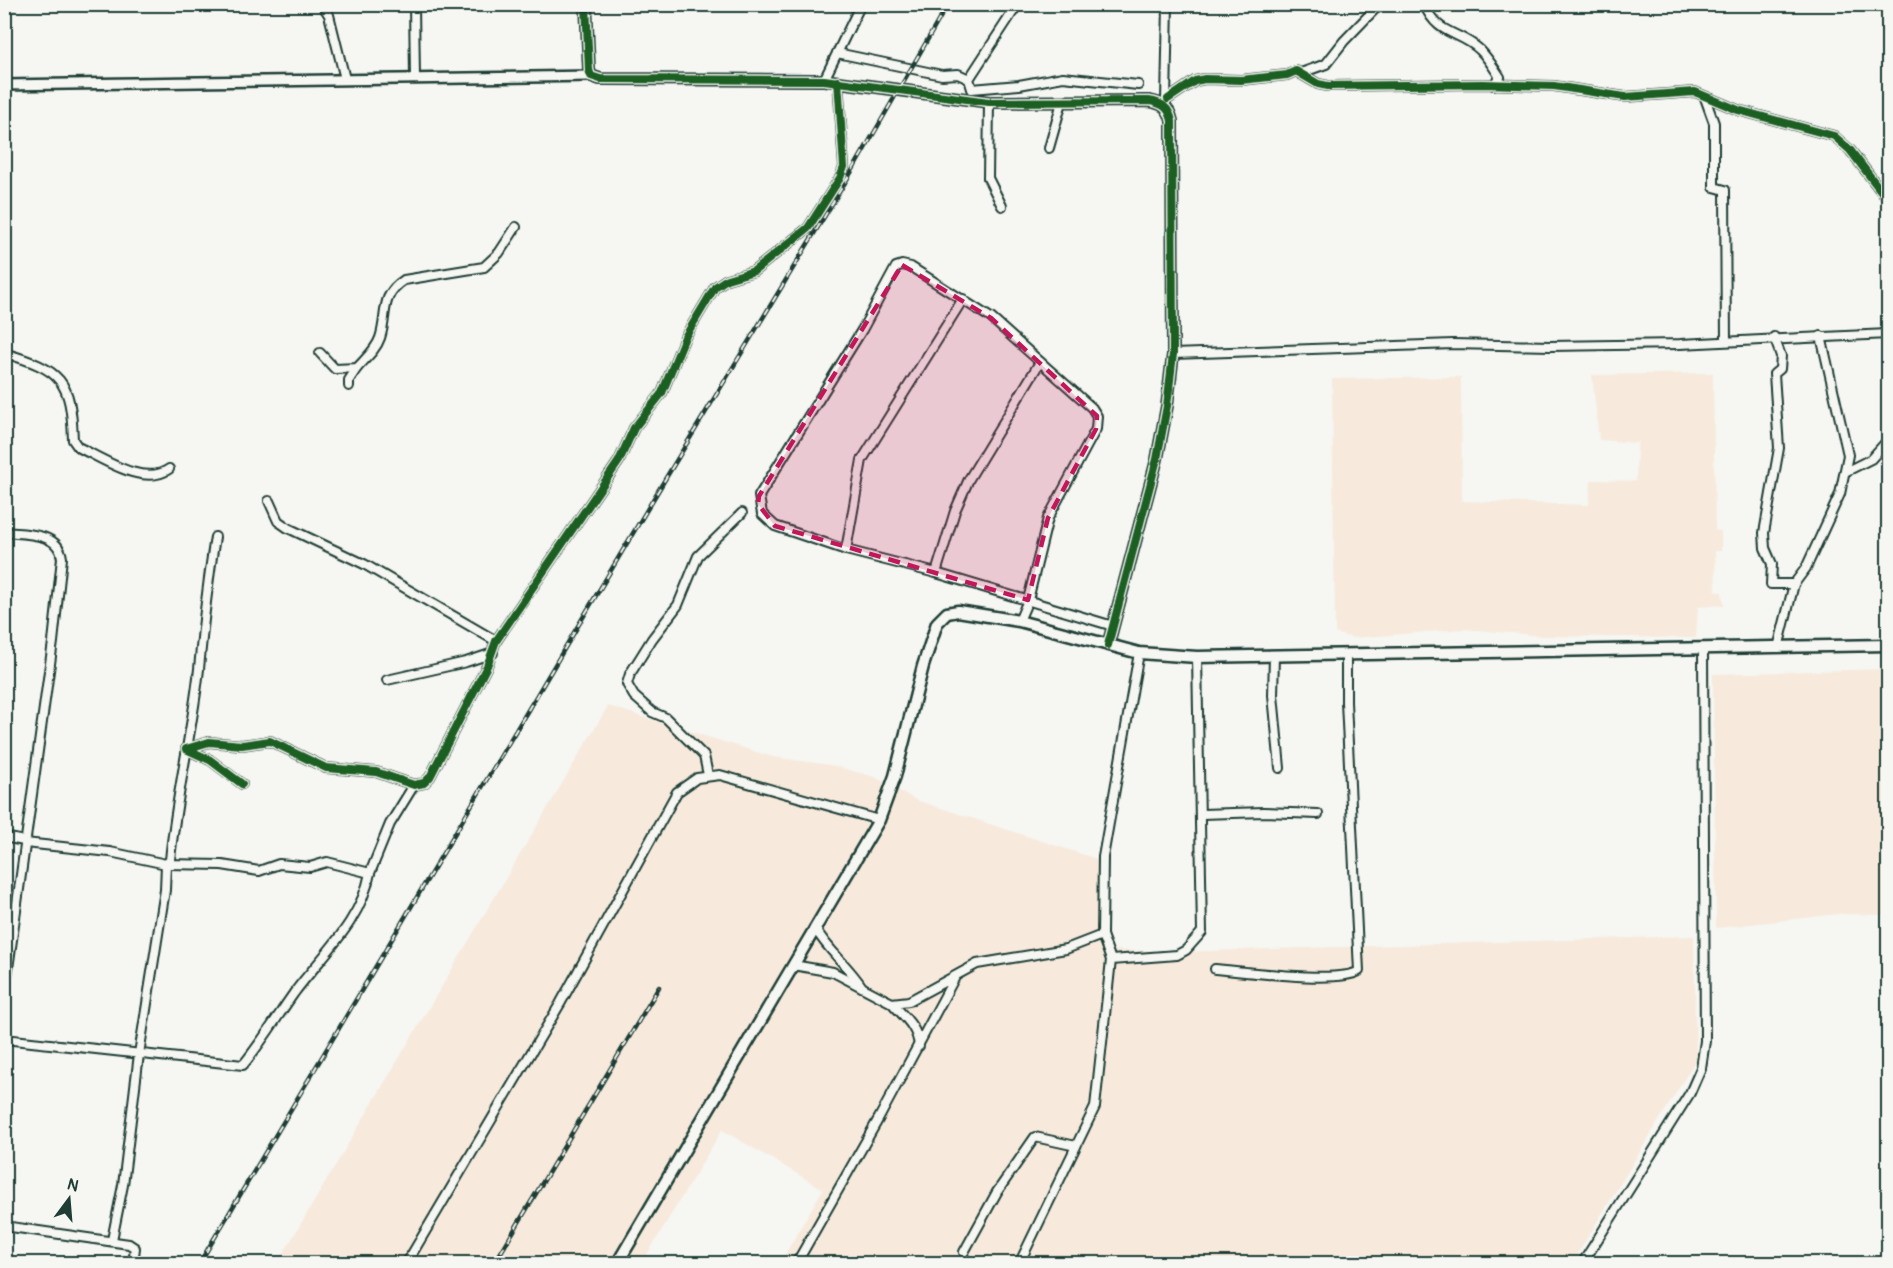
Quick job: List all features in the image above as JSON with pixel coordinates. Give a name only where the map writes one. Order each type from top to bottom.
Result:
[{"type":"main road","points":[[617,1263],[879,820],[896,776],[923,666],[937,623],[947,613],[958,611],[1019,621],[1138,653],[1197,657],[1888,645]]},
{"type":"street","points":[[5,4],[13,4]]},
{"type":"street","points":[[322,4],[329,15],[345,79]]},
{"type":"street","points":[[329,15],[331,4]]},
{"type":"street","points":[[414,4],[415,78]]},
{"type":"street","points":[[586,4],[587,51],[591,76]]},
{"type":"street","points":[[824,80],[861,4]]},
{"type":"street","points":[[969,80],[1018,4]]},
{"type":"street","points":[[1108,645],[1156,459],[1173,354],[1172,121],[1166,102],[1168,4]]},
{"type":"street","points":[[1301,73],[1326,64],[1344,41],[1374,10],[1383,4]]},
{"type":"street","points":[[1424,4],[1441,30],[1462,38],[1480,50],[1500,77],[1493,85]]},
{"type":"street","points":[[837,53],[942,75],[958,74],[969,80],[972,89],[1019,86],[1063,77],[1138,85]]},
{"type":"street","points":[[4,85],[591,76],[600,79],[824,80],[989,102],[1166,102],[1195,81],[1241,80],[1287,75],[1296,71],[1322,85],[1562,87],[1625,97],[1695,92],[1705,98],[1773,121],[1834,136],[1850,150],[1888,200]]},
{"type":"street","points":[[186,749],[209,742],[242,745],[270,741],[320,766],[376,772],[414,784],[424,783],[430,777],[493,653],[496,641],[619,461],[634,428],[662,393],[685,338],[715,287],[727,279],[754,271],[808,228],[840,178],[844,167],[838,81]]},
{"type":"street","points":[[1705,98],[1714,123],[1714,187],[1725,190],[1726,341]]},
{"type":"street","points":[[989,102],[988,178],[1002,206]]},
{"type":"street","points":[[1049,148],[1062,102]]},
{"type":"street","points":[[349,386],[349,380],[380,339],[384,307],[394,286],[404,280],[484,267],[499,253],[516,226]]},
{"type":"street","points":[[1019,621],[1028,600],[1048,518],[1096,429],[1097,416],[1092,408],[991,318],[911,267],[902,265],[896,267],[862,330],[759,496],[758,504],[768,521],[846,550],[936,573],[1028,600],[1113,626]]},
{"type":"street","points":[[846,550],[862,460],[963,299]]},
{"type":"street","points":[[1173,354],[1453,344],[1550,346],[1888,334]]},
{"type":"street","points":[[1778,648],[1794,584],[1806,568],[1840,494],[1848,455],[1821,336]]},
{"type":"street","points":[[1774,337],[1781,356],[1780,369],[1774,374],[1773,388],[1780,433],[1764,533],[1765,548],[1773,564],[1772,584],[1794,584]]},
{"type":"street","points":[[4,353],[54,372],[65,385],[73,440],[78,447],[139,475],[159,476],[169,469]]},
{"type":"street","points":[[320,353],[335,369],[357,368]]},
{"type":"street","points":[[936,573],[955,511],[969,479],[1040,362]]},
{"type":"street","points":[[1845,472],[1871,459],[1888,440]]},
{"type":"street","points":[[269,501],[278,521],[288,528],[364,564],[496,641]]},
{"type":"street","points":[[708,775],[704,756],[666,718],[652,712],[633,696],[627,684],[630,674],[652,639],[678,605],[698,556],[742,513]]},
{"type":"street","points":[[4,531],[51,539],[58,545],[62,558],[53,642],[4,998]]},
{"type":"street","points":[[112,1240],[123,1185],[139,1054],[165,890],[166,864],[170,860],[174,813],[186,749],[215,537]]},
{"type":"street","points":[[1582,1263],[1690,1093],[1701,1068],[1705,1041],[1703,649]]},
{"type":"street","points":[[387,680],[466,662],[493,653]]},
{"type":"street","points":[[1019,1263],[1095,1107],[1111,960],[1102,935],[1103,857],[1138,653]]},
{"type":"street","points":[[1215,969],[1327,977],[1354,974],[1359,971],[1346,702],[1346,655]]},
{"type":"street","points":[[1274,656],[1273,694],[1280,768]]},
{"type":"street","points":[[1111,960],[1177,955],[1186,950],[1202,932],[1202,814],[1197,657]]},
{"type":"street","points":[[186,749],[210,760],[242,784]]},
{"type":"street","points":[[406,1263],[560,1004],[677,792],[687,784],[708,775],[739,778],[879,820]]},
{"type":"street","points":[[4,1039],[243,1065],[297,989],[348,927],[366,894],[370,873],[390,824],[414,784]]},
{"type":"street","points":[[1202,814],[1264,812],[1318,814]]},
{"type":"street","points":[[4,837],[25,842],[110,852],[166,864],[222,866],[259,871],[279,864],[310,867],[327,862],[370,873]]},
{"type":"street","points":[[815,927],[824,944],[851,969],[863,989]]},
{"type":"street","points":[[892,1003],[909,1001],[977,964],[1066,949],[1102,935]]},
{"type":"street","points":[[793,965],[833,972],[892,1003],[913,1025],[918,1034],[919,1047]]},
{"type":"street","points":[[796,1263],[919,1047],[956,977]]},
{"type":"street","points":[[964,1252],[997,1192],[1035,1137],[1076,1146]]},
{"type":"street","points":[[4,1226],[129,1244],[135,1248],[133,1263]]},
{"type":"highlighted area","points":[[902,265],[991,318],[1097,416],[1096,429],[1048,518],[1028,600],[775,526],[758,504],[759,496]]},
{"type":"shaded area","points":[[1713,373],[1715,530],[1721,531],[1721,551],[1715,551],[1716,592],[1722,592],[1724,605],[1698,607],[1696,638],[1543,636],[1464,629],[1353,638],[1335,633],[1332,379],[1461,377],[1462,501],[1589,505],[1591,480],[1636,481],[1637,443],[1599,440],[1592,375]]},
{"type":"shaded area","points":[[1888,669],[1888,915],[1839,914],[1716,928],[1713,674]]},
{"type":"shaded area","points":[[608,706],[773,757],[830,765],[875,777],[916,800],[1106,862],[1102,908],[1110,950],[1178,952],[1694,936],[1696,1060],[1572,1263],[780,1263],[823,1189],[722,1130],[642,1263],[277,1264]]},
{"type":"railway","points":[[199,1264],[664,481],[855,166],[948,4]]},
{"type":"railway","points":[[494,1264],[659,987]]},
{"type":"cycle path","points":[[586,4],[589,70],[591,76],[600,79],[824,80],[989,102],[1149,101],[1158,103],[1167,109],[1172,121],[1173,354],[1167,406],[1157,459],[1108,645]]},
{"type":"cycle path","points":[[1168,99],[1195,81],[1241,80],[1287,75],[1296,71],[1318,84],[1328,86],[1483,84],[1554,86],[1625,97],[1695,92],[1738,110],[1834,136],[1850,150],[1888,200]]},
{"type":"cycle path","points":[[242,784],[210,760],[186,749],[209,742],[242,745],[270,741],[326,768],[376,772],[414,785],[424,783],[430,777],[487,666],[496,641],[619,461],[634,428],[662,393],[685,337],[715,287],[727,279],[754,271],[808,228],[840,178],[844,167],[838,81]]}]
